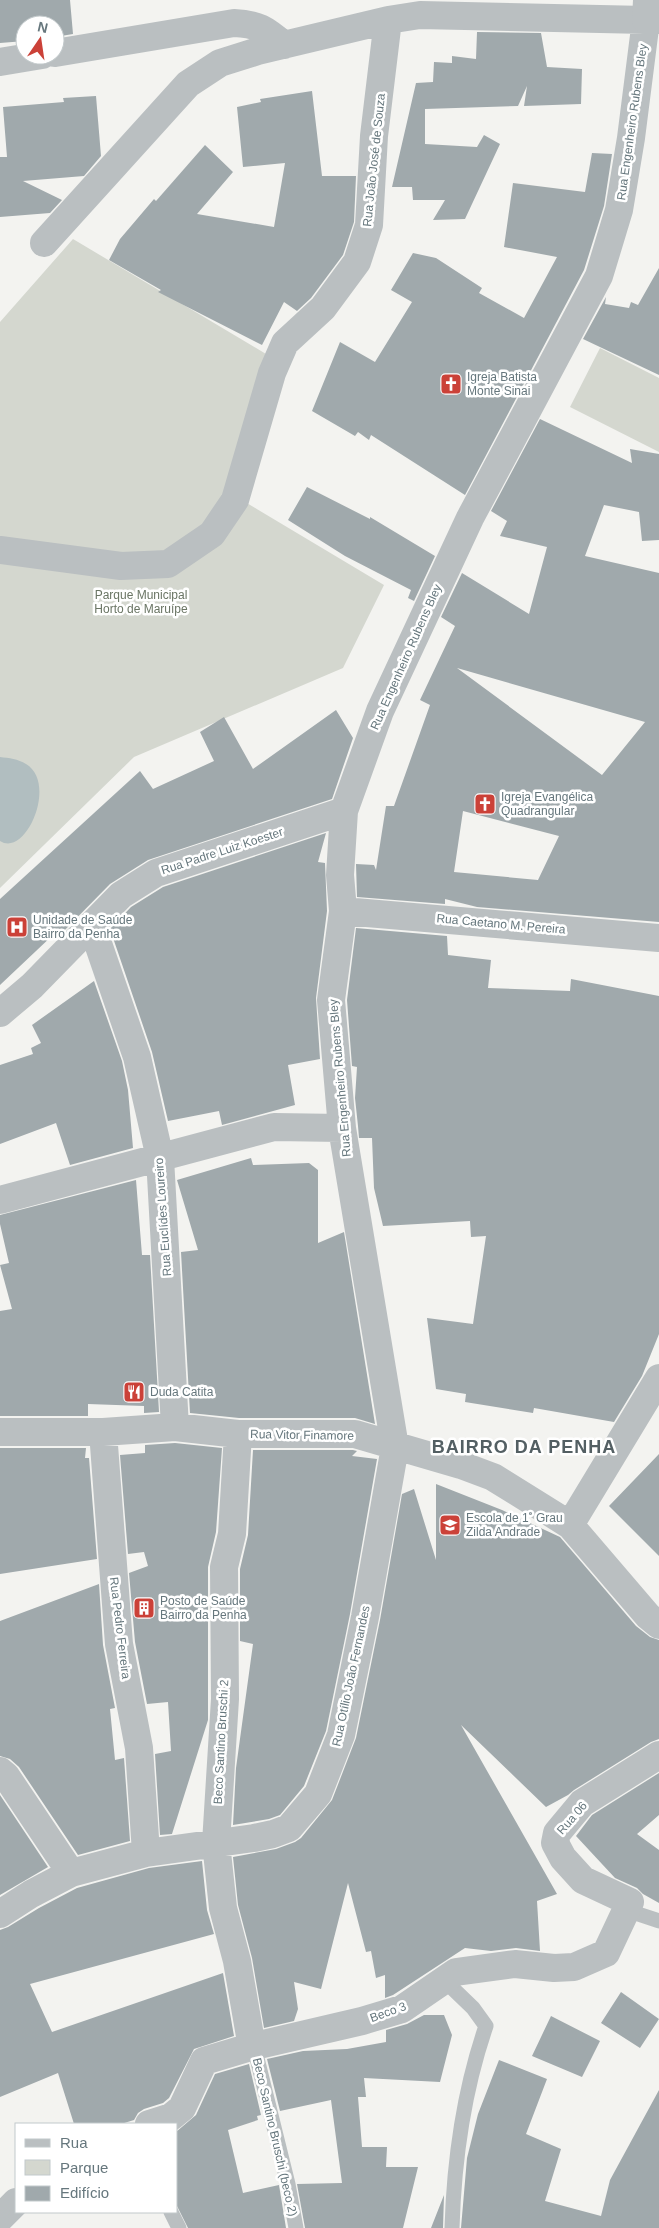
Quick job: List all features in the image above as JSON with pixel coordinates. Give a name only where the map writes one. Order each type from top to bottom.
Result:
[{"type":"street","points":[[44,242],[188,84],[220,63],[284,45],[388,20],[456,9],[651,13]]},
{"type":"street","name":"Rua Engenheiro Rubens Bley","points":[[395,1447],[342,1128],[331,1000],[343,911],[340,875],[344,811],[380,711],[470,518],[599,276],[619,210],[651,13]]},
{"type":"street","name":"Rua João José de Souza","points":[[0,550],[121,566],[168,564],[212,534],[235,500],[272,373],[285,343],[323,308],[356,262],[369,225],[374,136],[388,20]]},
{"type":"street","points":[[65,51],[234,23],[263,27],[284,45]]},
{"type":"street","points":[[0,62],[15,60]]},
{"type":"street","name":"Rua Padre Luiz Koester","points":[[0,1013],[32,986],[121,895],[156,873],[344,811]]},
{"type":"street","name":"Rua Caetano M. Pereira","points":[[343,911],[659,938]]},
{"type":"street","name":"Rua Euclídes Loureiro","points":[[92,926],[137,1058],[160,1158],[175,1427]]},
{"type":"street","points":[[0,1200],[274,1126],[342,1128]]},
{"type":"street","points":[[570,1525],[658,1383]]},
{"type":"street","name":"Rua Vitor Finamore","points":[[0,1432],[103,1432],[175,1427],[238,1434],[354,1434],[462,1465],[493,1477],[570,1525],[655,1617]]},
{"type":"street","name":"Rua Pedro Ferreira","points":[[103,1432],[120,1644],[139,1748],[146,1853]]},
{"type":"street","name":"Beco Santino Bruschi 2","points":[[238,1434],[232,1534],[224,1567],[225,1699],[216,1843],[223,1908],[237,1961],[254,2046]]},
{"type":"street","name":"Rua Otílio João Fernandes","points":[[0,1914],[31,1894],[71,1873],[146,1853],[273,1834],[289,1828],[318,1794],[341,1735],[365,1617],[395,1447]]},
{"type":"street","name":"Rua 06","points":[[626,1910],[630,1902],[582,1880],[563,1858],[555,1843],[557,1833],[582,1803],[659,1754]]},
{"type":"street","points":[[0,1771],[6,1776],[71,1873]]},
{"type":"street","name":"Beco 3","points":[[152,2123],[171,2117],[182,2108],[204,2061],[254,2046],[362,2021],[402,2009],[456,1972],[515,1964],[554,1968],[574,1967],[606,1953],[626,1910]]},
{"type":"street","points":[[0,2218],[15,2203]]},
{"type":"lane","points":[[626,1910],[659,1921]]},
{"type":"lane","points":[[444,1980],[473,2008],[486,2026],[478,2051],[465,2108],[453,2194],[452,2228]]},
{"type":"lane","name":"Beco Santino Bruschi (beco 2)","points":[[254,2046],[288,2184],[296,2228]]},
{"type":"lane","points":[[172,2213],[179,2228]]},
{"type":"green space","name":"Parque Municipal Horto de Maruípe","points":[[73,239],[271,357],[230,493],[384,585],[343,668],[134,757],[0,888],[0,322]]},
{"type":"green space","points":[[600,348],[659,378],[659,452],[570,407]]},
{"type":"shaded area","points":[[0,757],[10,758],[26,764],[35,773],[39,786],[39,801],[35,816],[20,839],[10,843],[0,841]]},
{"type":"building","points":[[0,0],[70,0],[73,34],[65,35],[65,15],[15,15],[15,42],[0,43]]},
{"type":"building","points":[[477,32],[541,33],[547,67],[582,69],[581,104],[524,106],[527,86],[518,106],[425,109],[425,144],[477,147],[484,135],[500,144],[465,219],[433,220],[445,200],[413,200],[412,187],[392,187],[416,83],[433,82],[434,62],[452,63],[452,56],[476,59]]},
{"type":"building","points":[[312,91],[322,176],[356,176],[354,222],[343,255],[311,298],[297,311],[284,302],[262,345],[158,292],[161,290],[109,260],[120,239],[154,199],[156,201],[205,145],[233,172],[197,214],[274,227],[285,163],[243,167],[237,107],[261,102],[260,99]]},
{"type":"building","points":[[96,96],[101,156],[84,176],[23,181],[62,200],[50,213],[0,217],[0,157],[7,157],[3,107],[64,102],[63,98]]},
{"type":"building","points":[[592,153],[612,154],[604,206],[584,270],[465,495],[371,435],[369,440],[358,432],[355,436],[312,411],[340,342],[375,362],[412,302],[391,290],[413,253],[436,258],[482,288],[479,293],[524,318],[557,257],[504,247],[513,183],[585,192]]},
{"type":"building","points":[[659,268],[659,375],[583,339],[606,297],[605,304],[629,308],[631,302],[638,305]]},
{"type":"building","points":[[540,419],[632,463],[630,449],[659,454],[659,540],[642,541],[639,512],[604,505],[585,556],[659,573],[659,922],[477,907],[445,899],[445,904],[357,897],[356,864],[374,865],[376,870],[386,806],[394,806],[430,705],[420,700],[455,626],[441,617],[462,573],[529,614],[547,547],[500,536],[507,521],[491,511]],"holes":[[[457,668],[645,722],[602,775]],[[463,811],[559,836],[538,880],[454,872]]]},
{"type":"building","points":[[307,487],[370,519],[370,517],[435,556],[414,601],[408,598],[411,590],[345,556],[288,520]]},
{"type":"building","points":[[336,710],[353,738],[332,799],[148,860],[110,884],[57,938],[54,934],[0,985],[0,899],[140,771],[153,789],[214,761],[200,732],[224,717],[253,769]]},
{"type":"building","points":[[326,833],[318,862],[325,863],[327,911],[316,998],[320,1059],[288,1065],[295,1105],[222,1125],[219,1111],[168,1121],[152,1052],[110,929],[131,907],[163,887]]},
{"type":"building","points":[[356,928],[447,936],[448,955],[491,960],[488,988],[570,991],[571,979],[659,996],[659,1334],[642,1376],[614,1422],[534,1408],[533,1413],[465,1402],[466,1394],[436,1389],[427,1318],[473,1324],[486,1236],[471,1237],[470,1221],[383,1226],[374,1188],[372,1138],[359,1138],[355,1098],[357,1067],[352,1066],[347,1000]]},
{"type":"building","points":[[94,981],[122,1061],[128,1090],[133,1148],[70,1165],[56,1123],[0,1144],[0,1065],[33,1054],[31,1048],[41,1043],[32,1025]]},
{"type":"building","points":[[251,1158],[253,1165],[309,1163],[318,1170],[318,1243],[344,1232],[375,1424],[355,1418],[239,1418],[190,1413],[181,1252],[198,1250],[177,1180]]},
{"type":"building","points":[[136,1180],[142,1255],[150,1255],[159,1412],[144,1413],[144,1406],[88,1404],[88,1416],[0,1416],[0,1311],[12,1309],[0,1265],[9,1263],[0,1224],[0,1215]]},
{"type":"building","points":[[175,1443],[222,1448],[216,1532],[208,1567],[208,1720],[172,1834],[160,1835],[155,1754],[171,1751],[168,1702],[147,1704],[135,1642],[129,1573],[148,1566],[144,1552],[128,1554],[120,1455],[145,1453],[145,1445]]},
{"type":"building","points":[[0,1448],[86,1448],[85,1458],[89,1458],[97,1559],[0,1574]]},
{"type":"building","points":[[253,1450],[353,1450],[357,1451],[352,1456],[377,1459],[350,1614],[326,1731],[304,1786],[280,1815],[269,1819],[233,1825],[236,1768],[253,1644],[240,1641],[240,1569],[248,1535]]},
{"type":"building","points":[[659,1454],[659,1556],[609,1506]]},
{"type":"building","points":[[436,1484],[502,1510],[560,1537],[636,1626],[650,1637],[659,1640],[659,1739],[651,1742],[546,1807],[461,1725],[557,1894],[537,1901],[540,1951],[516,1948],[491,1951],[465,1948],[393,1995],[385,1998],[385,1975],[376,1978],[371,1951],[366,1952],[348,1883],[321,1989],[294,1982],[298,2009],[294,2021],[264,2028],[252,1958],[238,1905],[233,1857],[276,1849],[295,1842],[301,1838],[332,1800],[356,1738],[380,1620],[402,1494],[414,1489],[436,1560]]},
{"type":"building","points":[[99,1584],[103,1645],[115,1708],[110,1709],[115,1760],[124,1758],[130,1841],[78,1855],[19,1767],[10,1759],[0,1756],[0,1621]]},
{"type":"building","points":[[659,1773],[659,1815],[637,1834],[659,1850],[659,1903],[643,1894],[637,1888],[615,1878],[576,1836],[592,1815]]},
{"type":"building","points":[[0,1795],[48,1867],[0,1895]]},
{"type":"building","points":[[202,1861],[207,1910],[214,1934],[30,1984],[52,2032],[223,1973],[234,2036],[194,2049],[169,2098],[163,2103],[144,2109],[138,2113],[134,2120],[124,2123],[74,2123],[58,2073],[0,2097],[0,1930],[77,1888],[149,1868]]},
{"type":"building","points":[[621,1992],[659,2019],[640,2048],[601,2023]]},
{"type":"building","points":[[424,2015],[444,2015],[452,2035],[440,2082],[364,2078],[366,2097],[358,2097],[362,2147],[387,2147],[386,2167],[418,2167],[403,2228],[305,2228],[297,2184],[342,2183],[331,2100],[280,2111],[267,2059],[303,2051],[347,2049],[386,2042],[386,2030],[407,2024]]},
{"type":"building","points":[[551,2016],[600,2041],[582,2077],[532,2056]]},
{"type":"building","points":[[499,2060],[547,2079],[526,2134],[561,2149],[545,2201],[601,2216],[610,2180],[659,2090],[659,2228],[461,2228],[467,2158],[478,2114]]},
{"type":"building","points":[[249,2064],[261,2115],[257,2116],[258,2120],[228,2130],[243,2193],[279,2185],[286,2228],[188,2228],[178,2208],[178,2130],[196,2115],[215,2074]]},
{"type":"building","points":[[444,2195],[443,2228],[431,2228]]},
{"type":"place","name":"Igreja Batista Monte Sinai","points":[[451,384]]},
{"type":"place","name":"Igreja Evangélica Quadrangular","points":[[485,804]]},
{"type":"place","name":"Unidade de Saúde Bairro da Penha","points":[[17,927]]},
{"type":"place","name":"Duda Catita","points":[[134,1392]]},
{"type":"place","name":"Escola de 1˚ Grau Zilda Andrade","points":[[450,1525]]},
{"type":"place","name":"Posto de Saúde Bairro da Penha","points":[[144,1608]]},
{"type":"district","name":"BAIRRO DA PENHA","points":[[524,1447]]}]
